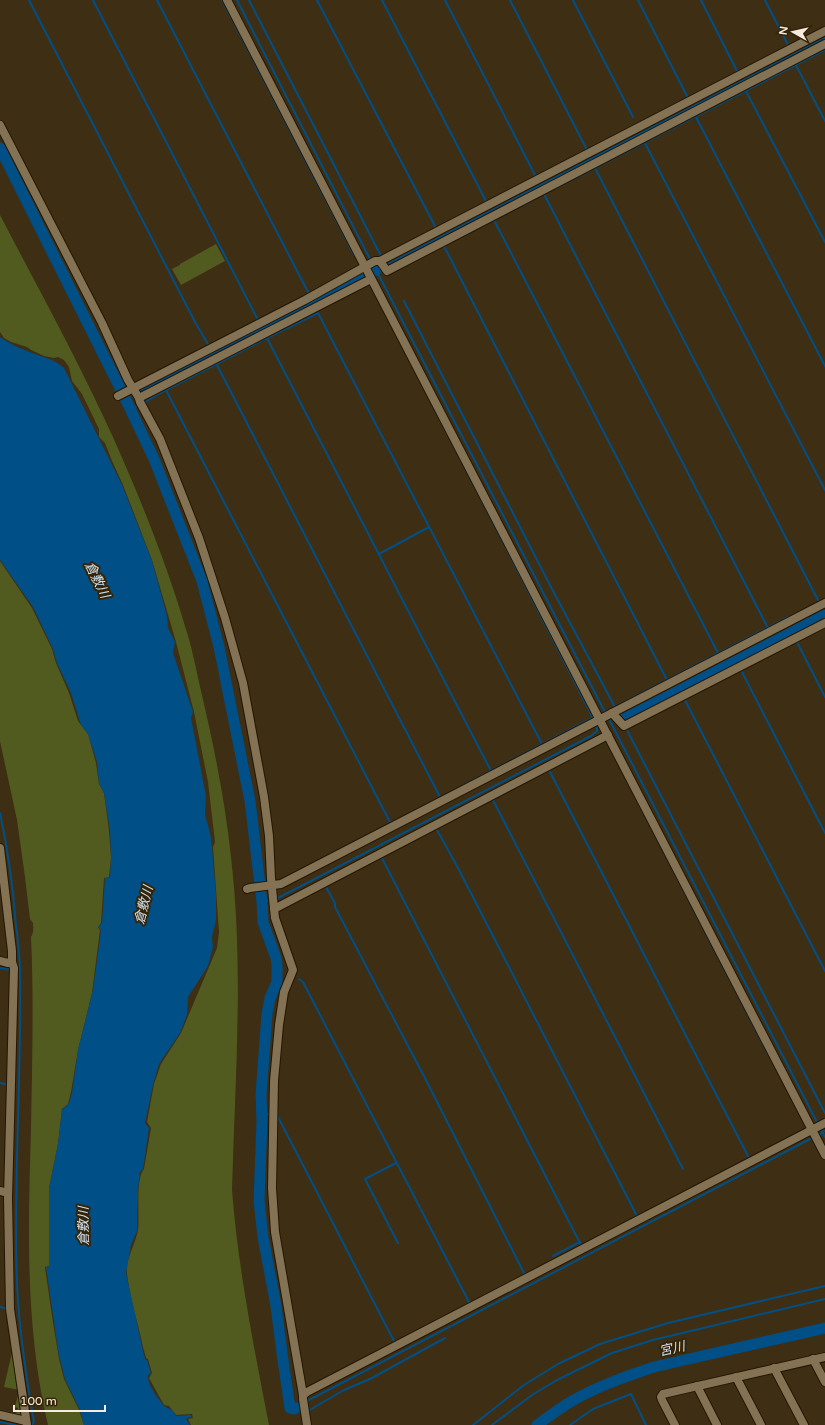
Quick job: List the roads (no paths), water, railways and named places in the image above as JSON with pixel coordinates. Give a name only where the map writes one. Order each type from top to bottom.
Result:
[{"type":"street","points":[[227,0],[373,263],[387,271],[825,44]]},
{"type":"street","points":[[118,396],[305,300],[373,263],[825,31]]},
{"type":"street","points":[[0,125],[102,323],[130,389],[140,402],[168,457],[199,538],[225,618],[243,683],[257,757],[269,836],[274,918],[293,970],[282,1004],[278,1033],[274,1081],[272,1200],[275,1232],[307,1425]]},
{"type":"street","points":[[373,263],[371,279],[606,716],[608,735],[819,1126],[825,1154]]},
{"type":"street","points":[[140,402],[371,279]]},
{"type":"street","points":[[250,888],[281,884],[825,603]]},
{"type":"street","points":[[606,716],[624,726],[825,623]]},
{"type":"street","points":[[274,903],[608,735]]},
{"type":"street","points":[[0,848],[13,967],[6,1195],[10,1309],[26,1424],[0,1415]]},
{"type":"street","points":[[0,961],[8,963],[13,967]]},
{"type":"street","points":[[303,1395],[819,1126]]},
{"type":"street","points":[[675,1425],[661,1397],[663,1394],[825,1356]]},
{"type":"street","points":[[813,1359],[825,1382]]},
{"type":"street","points":[[774,1368],[804,1425]]},
{"type":"street","points":[[736,1377],[760,1425]]},
{"type":"street","points":[[697,1386],[717,1425]]},
{"type":"water","name":"倉敷川","points":[[0,337],[17,347],[54,361],[64,368],[122,485],[152,561],[167,616],[168,628],[175,642],[173,653],[193,712],[191,718],[206,796],[205,814],[211,837],[216,895],[216,920],[212,937],[213,947],[208,966],[188,997],[187,1015],[180,1033],[159,1064],[153,1085],[145,1123],[149,1128],[143,1169],[140,1172],[138,1189],[137,1231],[131,1245],[126,1273],[145,1359],[147,1360],[151,1373],[148,1375],[149,1383],[164,1406],[172,1410],[176,1416],[191,1415],[192,1417],[186,1419],[190,1425],[84,1425],[80,1410],[65,1379],[59,1356],[46,1267],[49,1267],[49,1189],[58,1144],[62,1110],[69,1103],[72,1093],[78,1050],[93,990],[101,930],[98,927],[102,923],[105,878],[110,877],[110,831],[104,793],[99,783],[97,762],[88,734],[81,725],[71,693],[57,663],[53,649],[33,607],[0,560]]},
{"type":"waterway","points":[[29,0],[195,322],[209,346]]},
{"type":"waterway","points":[[93,0],[257,318]]},
{"type":"waterway","points":[[157,0],[309,294]]},
{"type":"waterway","points":[[222,0],[354,255]]},
{"type":"waterway","points":[[237,0],[371,261]]},
{"type":"waterway","points":[[249,0],[381,256]]},
{"type":"waterway","points":[[317,0],[436,228]]},
{"type":"waterway","points":[[382,0],[486,201]]},
{"type":"waterway","points":[[445,0],[536,177]]},
{"type":"waterway","points":[[510,0],[587,150]]},
{"type":"waterway","points":[[573,0],[633,117]]},
{"type":"waterway","points":[[638,0],[688,98]]},
{"type":"waterway","points":[[701,0],[738,73]]},
{"type":"waterway","points":[[765,0],[788,45]]},
{"type":"waterway","points":[[386,265],[825,38]]},
{"type":"waterway","points":[[556,188],[825,50]]},
{"type":"waterway","points":[[796,65],[825,121]]},
{"type":"waterway","points":[[746,91],[825,242]]},
{"type":"waterway","points":[[696,117],[825,366]]},
{"type":"waterway","points":[[645,143],[825,490]]},
{"type":"waterway","points":[[0,148],[154,459],[202,581],[219,647],[250,801],[263,922],[276,958],[277,965],[277,982],[270,998],[267,1014],[261,1095],[262,1121],[259,1201],[263,1237],[276,1306],[290,1408],[296,1408]]},
{"type":"waterway","points":[[595,168],[819,602]]},
{"type":"waterway","points":[[544,194],[768,628]]},
{"type":"waterway","points":[[483,225],[533,200]]},
{"type":"waterway","points":[[494,220],[718,653]]},
{"type":"waterway","points":[[444,246],[667,680]]},
{"type":"waterway","points":[[373,264],[606,714]]},
{"type":"waterway","points":[[140,393],[366,275]]},
{"type":"waterway","points":[[404,301],[552,589],[615,707]]},
{"type":"waterway","points":[[267,338],[318,313],[542,744]]},
{"type":"waterway","points":[[166,390],[267,338],[491,771]]},
{"type":"waterway","points":[[408,357],[593,718]]},
{"type":"waterway","points":[[217,365],[440,797]]},
{"type":"waterway","points":[[143,403],[166,390],[391,824]]},
{"type":"waterway","points":[[131,409],[139,405]]},
{"type":"waterway","points":[[379,554],[429,527]]},
{"type":"waterway","points":[[622,720],[825,615]]},
{"type":"waterway","points":[[613,708],[788,617]]},
{"type":"waterway","points":[[797,642],[825,697]]},
{"type":"waterway","points":[[741,670],[825,833]]},
{"type":"waterway","points":[[685,700],[825,971]]},
{"type":"waterway","points":[[464,785],[594,717]]},
{"type":"waterway","points":[[608,717],[818,1124]]},
{"type":"waterway","points":[[276,899],[591,736],[597,731],[597,727]]},
{"type":"waterway","points":[[627,730],[825,1113]]},
{"type":"waterway","points":[[606,740],[768,1054]]},
{"type":"waterway","points":[[549,770],[749,1158]]},
{"type":"waterway","points":[[493,800],[683,1169]]},
{"type":"waterway","points":[[0,813],[10,869],[20,960],[20,1050],[16,1245],[19,1319],[34,1422],[31,1425]]},
{"type":"waterway","points":[[437,830],[637,1216]]},
{"type":"waterway","points":[[382,858],[581,1245]]},
{"type":"waterway","points":[[326,887],[525,1275]]},
{"type":"waterway","points":[[262,902],[270,900]]},
{"type":"waterway","points":[[0,968],[12,970]]},
{"type":"waterway","points":[[277,969],[282,969]]},
{"type":"waterway","points":[[299,979],[303,982],[470,1304]]},
{"type":"waterway","points":[[0,1083],[9,1085]]},
{"type":"waterway","points":[[261,1113],[270,1114]]},
{"type":"waterway","points":[[277,1115],[394,1341]]},
{"type":"waterway","points":[[820,1128],[825,1137]]},
{"type":"waterway","points":[[820,1134],[824,1131]]},
{"type":"waterway","points":[[307,1401],[812,1138]]},
{"type":"waterway","points":[[396,1163],[365,1179],[398,1243]]},
{"type":"waterway","points":[[553,1256],[580,1242]]},
{"type":"waterway","points":[[473,1425],[524,1385],[558,1364],[600,1344],[668,1323],[825,1286]]},
{"type":"waterway","points":[[492,1425],[532,1395],[557,1380],[612,1353],[653,1340],[825,1299]]},
{"type":"waterway","points":[[0,1307],[8,1309]]},
{"type":"waterway","name":"宮川","points":[[537,1425],[572,1401],[592,1391],[644,1370],[825,1328]]},
{"type":"waterway","points":[[308,1411],[344,1390],[370,1379],[445,1338]]},
{"type":"waterway","points":[[570,1425],[593,1409],[631,1394],[646,1425]]},
{"type":"waterway","points":[[296,1408],[301,1405]]},
{"type":"waterway","points":[[0,1422],[15,1425]]}]
